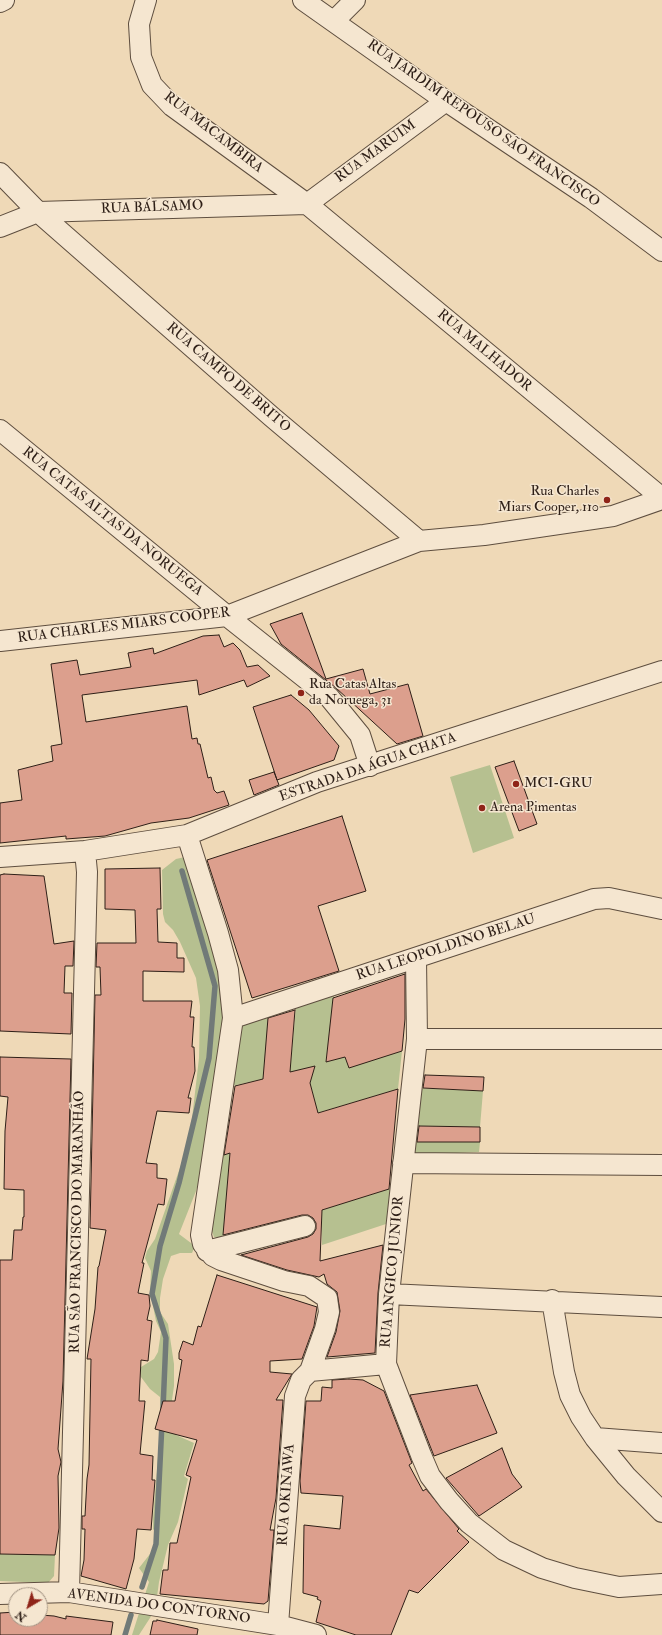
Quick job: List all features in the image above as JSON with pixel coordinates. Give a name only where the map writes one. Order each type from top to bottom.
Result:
[{"type":"street","points":[[0,2],[4,0]]},
{"type":"street","name":"RUA MACAMBIRA","points":[[146,0],[139,24],[141,57],[152,85],[172,106],[306,204]]},
{"type":"street","name":"RUA JARDIM REPOUSO SÃO FRANCISCO","points":[[303,0],[446,101],[591,198],[662,251]]},
{"type":"street","points":[[334,21],[355,0]]},
{"type":"street","name":"RUA MARUIM","points":[[306,204],[446,101]]},
{"type":"street","name":"RUA CAMPO DE BRITO","points":[[0,173],[38,212],[272,417],[419,541]]},
{"type":"street","name":"RUA BÁLSAMO","points":[[0,227],[38,212],[306,204]]},
{"type":"street","name":"RUA MALHADOR","points":[[306,204],[662,499]]},
{"type":"street","name":"RUA CATAS ALTAS DA NORUEGA","points":[[0,430],[227,616],[329,697],[360,735],[370,766]]},
{"type":"street","name":"RUA CHARLES MIARS COOPER","points":[[0,641],[227,616],[419,541],[484,535],[613,516],[662,499]]},
{"type":"street","name":"ESTRADA DA ÁGUA CHATA","points":[[0,857],[85,851],[187,835],[317,782],[662,671]]},
{"type":"street","points":[[187,835],[228,970],[233,1018],[201,1235],[207,1251],[305,1226]]},
{"type":"street","name":"RUA SÃO FRANCISCO DO MARANHÃO","points":[[69,1592],[87,872],[85,851]]},
{"type":"street","name":"RUA LEOPOLDINO BELAU","points":[[233,1018],[594,899],[609,898],[662,909]]},
{"type":"street","name":"RUA ANGICO JUNIOR","points":[[416,958],[417,1039],[389,1294],[386,1364],[430,1476],[469,1523],[504,1550],[542,1568],[575,1578],[619,1587],[662,1584]]},
{"type":"street","points":[[417,1039],[662,1039]]},
{"type":"street","points":[[403,1163],[662,1165]]},
{"type":"street","name":"RUA OKINAWA","points":[[207,1251],[221,1260],[284,1281],[309,1286],[327,1298],[329,1312],[325,1329],[310,1371],[301,1380],[295,1396],[278,1625]]},
{"type":"street","points":[[389,1294],[552,1300],[662,1307]]},
{"type":"street","points":[[552,1300],[557,1336],[570,1395],[581,1417],[595,1438],[626,1476],[662,1512]]},
{"type":"street","points":[[310,1371],[386,1364]]},
{"type":"street","points":[[595,1438],[662,1443]]},
{"type":"street","name":"AVENIDA DO CONTORNO","points":[[0,1594],[69,1592],[239,1627],[278,1625],[316,1635]]},
{"type":"green space","name":"Arena Pimentas","points":[[490,765],[514,838],[473,853],[450,777]]},
{"type":"green space","points":[[185,857],[226,992],[209,1145],[196,1191],[179,1234],[195,1246],[192,1253],[180,1253],[171,1256],[163,1279],[160,1298],[160,1312],[168,1324],[174,1364],[174,1386],[172,1400],[176,1417],[176,1435],[194,1443],[184,1476],[188,1479],[178,1522],[168,1545],[159,1582],[157,1597],[159,1604],[139,1635],[132,1635],[149,1582],[139,1568],[157,1545],[159,1537],[153,1529],[153,1519],[161,1419],[160,1397],[150,1389],[141,1377],[141,1367],[154,1359],[158,1352],[161,1332],[156,1321],[150,1291],[151,1271],[145,1258],[147,1251],[155,1239],[182,1162],[188,1153],[199,1058],[200,1006],[196,978],[180,942],[173,930],[165,922],[163,914],[162,870],[176,859]]},
{"type":"green space","points":[[358,989],[354,1052],[344,1054],[349,1067],[402,1051],[398,1089],[307,1116],[308,1106],[315,1102],[312,1090],[307,1092],[290,1072],[296,1006],[334,996],[326,1062],[340,1058],[345,992]]},
{"type":"green space","points":[[269,1014],[263,1079],[232,1086],[239,1021]]},
{"type":"green space","points":[[416,1088],[483,1091],[480,1127],[412,1126]]},
{"type":"green space","points":[[286,1138],[288,1165],[282,1226],[267,1227],[271,1170],[228,1179],[223,1239],[214,1237],[211,1228],[220,1156]]},
{"type":"green space","points":[[412,1142],[480,1142],[479,1152],[413,1155]]},
{"type":"green space","points":[[392,1188],[386,1224],[322,1245],[322,1210]]},
{"type":"green space","points":[[0,1554],[55,1555],[54,1576],[48,1583],[0,1581]]},
{"type":"building","points":[[302,613],[326,679],[363,669],[370,694],[408,684],[423,736],[397,744],[336,688],[281,644],[270,624]]},
{"type":"building","points":[[219,635],[224,647],[233,643],[240,650],[247,667],[258,665],[270,676],[247,687],[244,680],[199,695],[197,680],[82,695],[86,722],[187,706],[192,739],[197,738],[198,744],[200,744],[208,778],[211,777],[214,790],[217,793],[224,791],[229,805],[189,818],[151,823],[105,836],[66,839],[66,836],[0,843],[0,803],[22,800],[18,770],[53,761],[51,746],[62,744],[51,664],[77,660],[80,675],[131,667],[128,653],[153,648],[154,654],[203,636]]},
{"type":"building","points":[[291,695],[309,710],[339,746],[334,760],[277,780],[253,707]]},
{"type":"building","points":[[514,761],[537,824],[519,831],[495,767]]},
{"type":"building","points":[[274,772],[279,785],[254,795],[249,780]]},
{"type":"building","points":[[342,816],[366,891],[318,906],[339,971],[252,998],[207,860]]},
{"type":"building","points":[[160,868],[161,909],[157,909],[158,942],[177,943],[177,958],[184,958],[184,972],[143,971],[143,1001],[192,1001],[190,1017],[194,1017],[192,1047],[194,1047],[195,1071],[188,1098],[191,1098],[189,1113],[157,1111],[146,1163],[157,1164],[157,1178],[167,1179],[164,1205],[158,1204],[142,1263],[144,1263],[138,1293],[149,1295],[150,1306],[147,1320],[152,1321],[148,1361],[141,1360],[139,1401],[145,1401],[140,1454],[153,1456],[152,1480],[155,1480],[151,1530],[137,1529],[134,1559],[126,1589],[81,1576],[84,1560],[85,1529],[82,1529],[82,1516],[85,1516],[89,1465],[91,1359],[87,1359],[95,1309],[98,1267],[106,1230],[90,1228],[95,995],[101,995],[100,967],[96,967],[97,943],[136,943],[135,910],[105,909],[105,869]]},
{"type":"building","points":[[0,875],[44,876],[54,944],[74,941],[73,966],[65,966],[64,993],[72,993],[71,1034],[0,1031]]},
{"type":"building","points":[[405,974],[405,1019],[402,1051],[349,1068],[345,1057],[326,1062],[333,998]]},
{"type":"building","points":[[295,1010],[290,1072],[315,1066],[310,1083],[318,1113],[398,1089],[389,1189],[322,1210],[320,1261],[383,1245],[378,1293],[375,1353],[327,1357],[336,1332],[340,1311],[337,1292],[327,1284],[324,1274],[319,1277],[287,1270],[241,1255],[308,1237],[313,1234],[316,1229],[316,1223],[313,1218],[308,1215],[302,1215],[223,1235],[230,1153],[224,1155],[235,1086],[263,1079],[268,1018]]},
{"type":"building","points":[[0,1057],[71,1059],[63,1381],[58,1449],[61,1462],[58,1476],[59,1528],[55,1555],[0,1554],[0,1260],[12,1260],[14,1230],[22,1230],[24,1217],[24,1190],[4,1189],[5,1131],[8,1097],[0,1096]]},
{"type":"building","points":[[425,1075],[484,1077],[483,1091],[423,1088]]},
{"type":"building","points":[[419,1126],[480,1127],[480,1142],[417,1142]]},
{"type":"building","points":[[217,1275],[317,1307],[314,1326],[302,1359],[270,1361],[270,1372],[292,1374],[276,1400],[283,1400],[276,1498],[270,1530],[274,1530],[268,1601],[264,1604],[160,1594],[163,1570],[168,1570],[170,1543],[177,1543],[191,1477],[186,1475],[197,1440],[155,1429],[163,1401],[175,1401],[182,1360],[179,1359],[179,1353],[183,1341],[193,1345],[198,1326],[201,1327]]},
{"type":"building","points":[[332,1380],[363,1380],[384,1391],[412,1463],[409,1465],[423,1491],[426,1489],[459,1529],[457,1531],[469,1542],[418,1593],[409,1590],[391,1635],[356,1635],[316,1622],[321,1601],[317,1599],[318,1597],[303,1593],[304,1525],[340,1529],[343,1496],[301,1493],[300,1481],[306,1401],[321,1401],[322,1387],[332,1388]]},
{"type":"building","points":[[477,1385],[497,1433],[434,1456],[410,1395]]},
{"type":"building","points":[[502,1448],[512,1474],[522,1487],[479,1516],[446,1478]]},
{"type":"building","points":[[8,1612],[8,1627],[48,1627],[48,1616],[66,1619],[66,1616],[113,1622],[111,1635],[0,1635],[0,1613]]},
{"type":"building","points":[[157,1620],[198,1629],[197,1635],[150,1635],[153,1621]]},
{"type":"waterway","points":[[163,1409],[166,1338],[152,1294],[160,1246],[179,1183],[209,1058],[215,986],[182,871]]},
{"type":"waterway","points":[[142,1587],[156,1544],[162,1423]]},
{"type":"waterway","points":[[125,1635],[131,1615]]},
{"type":"place","name":"Rua Charles Miars Cooper, 110","points":[[607,500]]},
{"type":"place","name":"Rua Catas Altas da Noruega, 31","points":[[301,693]]},
{"type":"place","name":"MCI-GRU","points":[[516,784]]},
{"type":"place","name":"Arena Pimentas","points":[[482,808]]}]
